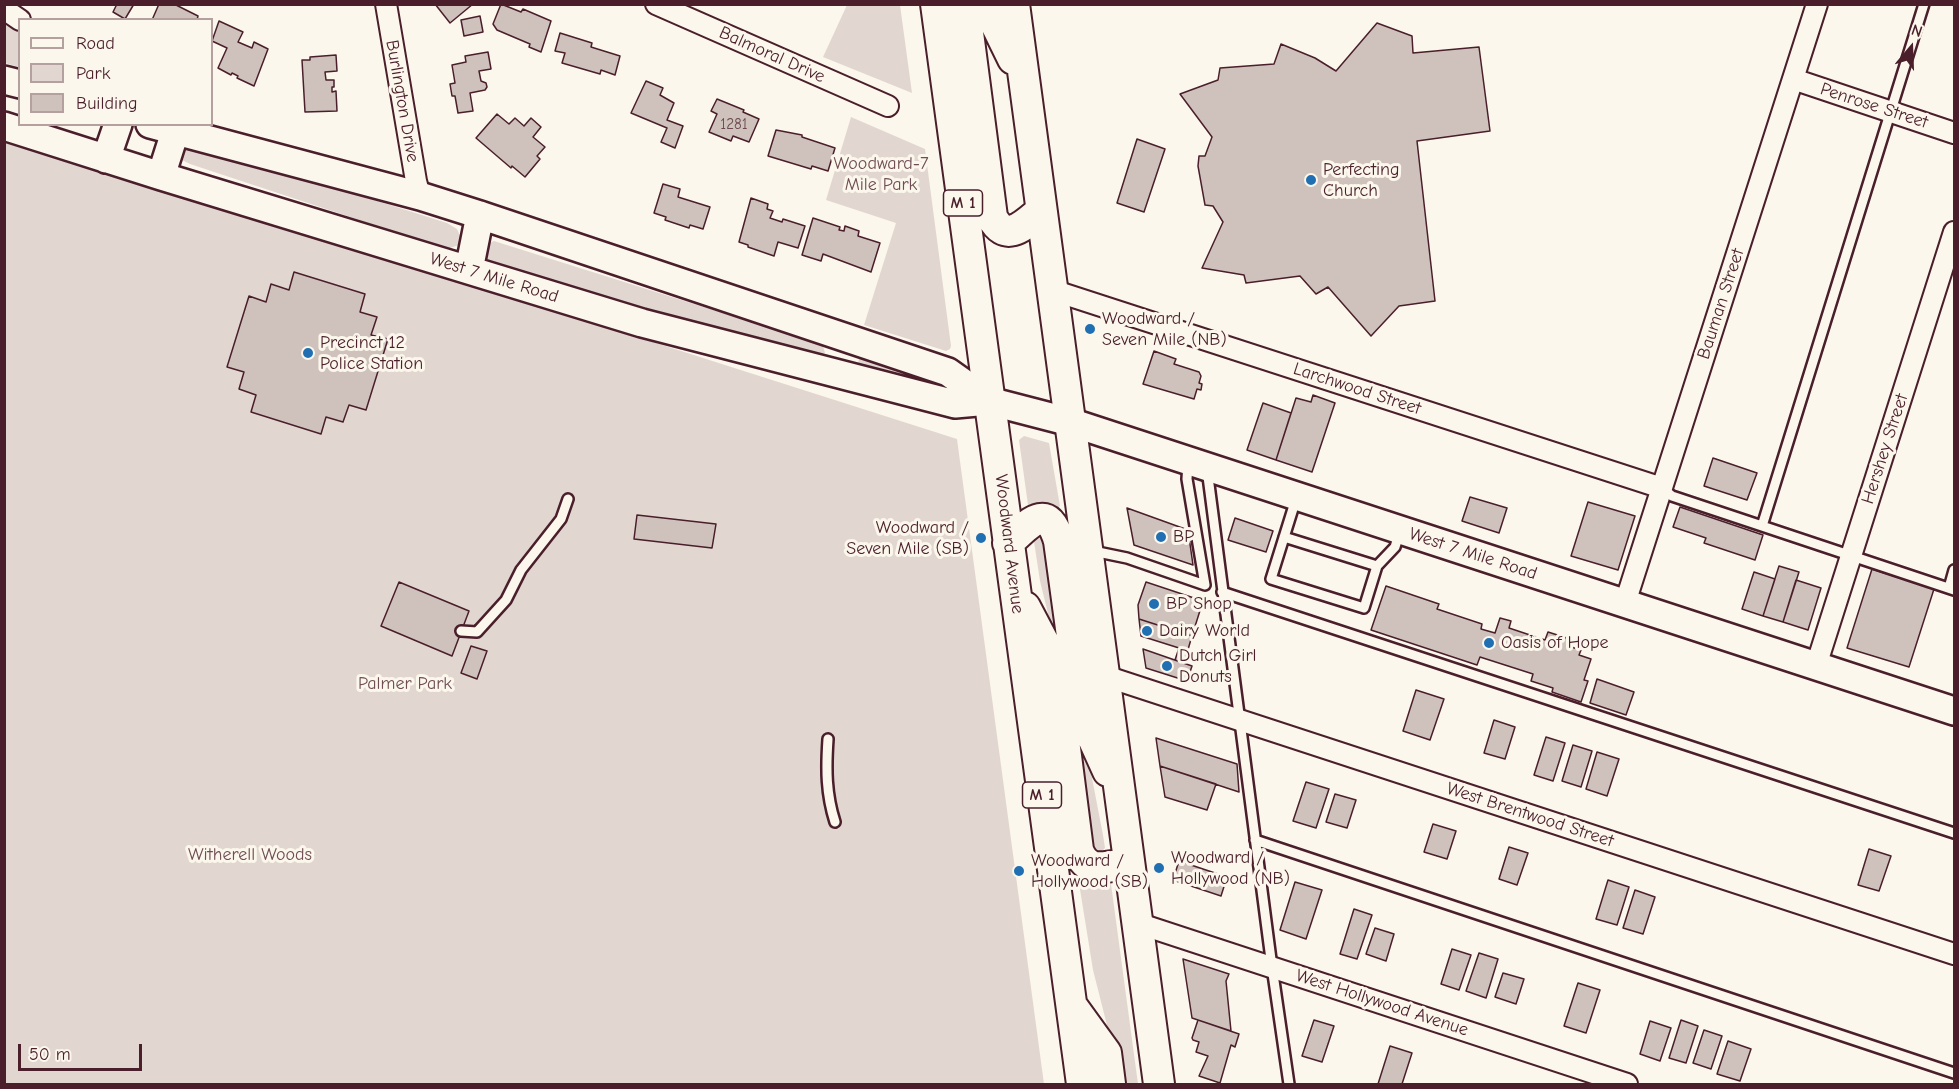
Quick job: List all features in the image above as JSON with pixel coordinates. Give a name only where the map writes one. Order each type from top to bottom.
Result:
[{"type":"main road","name":"Woodward Avenue","points":[[936,4],[1082,1084]]},
{"type":"main road","points":[[956,4],[966,26],[993,217],[997,226],[1006,231],[1016,230],[1041,211]]},
{"type":"main road","points":[[986,4],[1024,80]]},
{"type":"main road","points":[[1014,4],[1070,422],[1083,717],[1120,799]]},
{"type":"main road","name":"West 7 Mile Road","points":[[4,126],[642,323],[955,404],[989,401],[1070,422],[1954,711]]},
{"type":"main road","points":[[106,159],[117,126]]},
{"type":"main road","name":"West 7 Mile Road","points":[[170,128],[420,196],[480,215],[948,372],[989,401]]},
{"type":"main road","points":[[160,176],[170,128]]},
{"type":"main road","points":[[469,270],[480,215]]},
{"type":"main road","points":[[841,375],[844,338]]},
{"type":"main road","points":[[1008,543],[1030,523],[1038,519],[1047,520],[1074,551],[1105,676],[1159,1084]]},
{"type":"main road","points":[[1015,586],[1054,662],[1080,857],[1088,866],[1095,867],[1129,862]]},
{"type":"main road","points":[[1070,1004],[1106,1053],[1110,1084]]},
{"type":"street","name":"Burlington Drive","points":[[386,4],[420,196]]},
{"type":"street","name":"Balmoral Drive","points":[[656,4],[693,13],[888,106]]},
{"type":"street","name":"Bauman Street","points":[[1625,603],[1817,4]]},
{"type":"street","points":[[4,9],[18,19]]},
{"type":"street","name":"Penrose Street","points":[[1793,80],[1954,133]]},
{"type":"street","name":"Hershey Street","points":[[1816,666],[1954,232]]},
{"type":"street","name":"Larchwood Street","points":[[1052,290],[1662,488]]},
{"type":"street","name":"West Brentwood Street","points":[[1105,676],[1954,954]]},
{"type":"street","name":"West Hollywood Avenue","points":[[1137,923],[1627,1084]]},
{"type":"lane","points":[[1762,526],[1924,4]]},
{"type":"lane","points":[[1074,551],[1127,558],[1205,585],[1187,479],[1197,464]]},
{"type":"lane","points":[[1197,464],[1222,592],[1243,721],[1255,840],[1289,1084]]},
{"type":"lane","points":[[1662,488],[1672,496],[1952,589],[1954,570]]},
{"type":"lane","points":[[1297,496],[1271,579],[1364,608],[1377,566],[1395,547],[1400,530]]},
{"type":"lane","points":[[461,631],[477,632],[506,600],[521,570],[561,519],[568,499]]},
{"type":"lane","points":[[1284,537],[1377,566]]},
{"type":"lane","points":[[1222,592],[1954,833]]},
{"type":"lane","points":[[828,739],[826,777],[829,802],[836,822]]},
{"type":"lane","points":[[1255,840],[1954,1073]]},
{"type":"green space","points":[[847,5],[900,5],[912,93],[823,57]]},
{"type":"green space","points":[[5,22],[18,31],[18,67],[5,63]]},
{"type":"green space","name":"Woodward-7 Mile Park","points":[[851,117],[925,149],[951,346],[946,351],[864,325],[896,223],[826,200]]},
{"type":"green space","name":"Palmer Park","points":[[4,135],[957,439],[1044,1084],[5,1084]]},
{"type":"green space","points":[[189,143],[447,223],[457,229],[461,238],[459,245],[447,249],[190,164],[182,160],[181,155],[183,148]]},
{"type":"green space","points":[[494,241],[818,343],[823,346],[825,353],[819,355],[679,319],[494,265],[486,258],[484,250],[487,244]]},
{"type":"green space","points":[[864,358],[946,384],[946,388],[862,367],[858,364],[859,359]]},
{"type":"green space","points":[[1024,436],[1049,443],[1060,506],[1057,508],[1041,504],[1031,508],[1028,505],[1019,440]]},
{"type":"green space","points":[[1044,530],[1103,835],[1105,848],[1100,853],[1091,854],[1055,642],[1040,581],[1033,535]]},
{"type":"green space","points":[[1078,877],[1088,880],[1111,884],[1138,1084],[1118,1084],[1112,1045],[1093,970]]},
{"type":"building","points":[[117,4],[134,4],[126,18],[113,12]]},
{"type":"building","points":[[159,4],[174,4],[198,16],[198,18],[153,18]]},
{"type":"building","points":[[435,4],[473,4],[450,23]]},
{"type":"building","points":[[501,4],[521,12],[523,9],[551,21],[541,52],[529,47],[530,44],[497,30],[493,24]]},
{"type":"building","points":[[480,16],[483,32],[464,36],[461,20]]},
{"type":"building","points":[[219,21],[243,32],[238,42],[252,48],[254,42],[268,49],[254,86],[218,68],[227,48],[213,41]]},
{"type":"building","name":"Perfecting Church","points":[[1377,23],[1412,36],[1413,53],[1479,47],[1490,131],[1417,141],[1435,301],[1399,306],[1371,336],[1328,287],[1316,294],[1300,276],[1246,283],[1244,275],[1202,268],[1223,222],[1213,206],[1205,205],[1198,166],[1199,156],[1205,156],[1212,137],[1180,94],[1218,80],[1220,68],[1274,64],[1281,44],[1315,58],[1336,71]]},
{"type":"building","points":[[560,33],[592,43],[591,47],[620,56],[615,75],[601,70],[600,74],[562,63],[565,53],[555,51]]},
{"type":"building","points":[[488,52],[491,69],[479,71],[481,81],[486,83],[487,87],[485,90],[470,93],[473,111],[458,113],[450,84],[455,83],[452,65],[466,62],[465,56]]},
{"type":"building","points":[[336,55],[337,71],[325,72],[326,80],[334,80],[332,92],[336,91],[337,111],[305,112],[302,60],[310,60],[310,57]]},
{"type":"building","points":[[646,81],[663,88],[660,95],[674,103],[667,120],[683,126],[675,148],[661,142],[667,128],[631,113]]},
{"type":"building","points":[[717,99],[759,119],[749,142],[733,136],[731,141],[709,132],[717,114],[711,111]]},
{"type":"building","points":[[497,114],[509,124],[515,118],[524,126],[531,118],[541,127],[533,137],[545,147],[537,156],[540,159],[525,177],[476,138]]},
{"type":"building","points":[[776,130],[802,135],[802,137],[835,148],[828,171],[812,166],[811,169],[768,156]]},
{"type":"building","points":[[1137,139],[1165,149],[1144,212],[1117,203]]},
{"type":"building","points":[[663,184],[680,189],[678,197],[710,207],[703,229],[690,225],[689,228],[665,220],[666,217],[654,213]]},
{"type":"building","points":[[751,198],[768,204],[767,209],[773,211],[770,218],[782,222],[783,219],[805,226],[798,248],[778,242],[774,256],[739,242]]},
{"type":"building","points":[[813,218],[840,227],[839,230],[844,231],[845,226],[859,231],[858,236],[880,243],[871,272],[823,254],[821,261],[802,255]]},
{"type":"building","name":"Precinct 12 Police Station","points":[[294,272],[365,294],[360,312],[377,317],[371,335],[388,339],[366,410],[349,405],[343,422],[326,417],[321,434],[251,412],[256,395],[239,389],[244,372],[227,367],[249,296],[266,302],[271,284],[289,290]]},
{"type":"building","points":[[1154,351],[1176,359],[1174,364],[1199,372],[1201,390],[1197,389],[1194,399],[1143,384]]},
{"type":"building","points":[[1313,395],[1335,403],[1312,472],[1276,460],[1296,398],[1311,402]]},
{"type":"building","points":[[1263,403],[1291,413],[1276,460],[1247,450]]},
{"type":"building","points":[[1713,458],[1757,473],[1747,500],[1704,486]]},
{"type":"building","points":[[1470,497],[1507,508],[1499,533],[1462,521]]},
{"type":"building","points":[[1588,502],[1635,516],[1618,570],[1571,556]]},
{"type":"building","points":[[1680,507],[1763,535],[1755,560],[1704,543],[1706,538],[1673,527]]},
{"type":"building","points":[[1127,508],[1188,530],[1193,565],[1134,545]]},
{"type":"building","points":[[637,515],[716,524],[712,548],[634,539]]},
{"type":"building","points":[[1235,518],[1273,531],[1266,552],[1228,540]]},
{"type":"building","points":[[1779,566],[1799,572],[1783,622],[1763,616]]},
{"type":"building","points":[[1872,569],[1934,589],[1909,667],[1847,648]]},
{"type":"building","points":[[1754,572],[1775,579],[1763,616],[1742,609]]},
{"type":"building","points":[[1796,580],[1821,588],[1808,630],[1783,622]]},
{"type":"building","points":[[399,582],[469,611],[452,656],[381,626]]},
{"type":"building","points":[[1146,582],[1203,601],[1192,636],[1139,619],[1138,605]]},
{"type":"building","name":"Oasis of Hope","points":[[1386,586],[1439,604],[1437,609],[1482,624],[1481,629],[1495,633],[1500,618],[1511,621],[1509,628],[1545,640],[1548,632],[1570,639],[1568,646],[1581,650],[1579,655],[1591,659],[1584,680],[1588,681],[1581,702],[1552,692],[1553,688],[1531,681],[1533,674],[1480,657],[1477,665],[1371,630]]},
{"type":"building","points":[[1139,619],[1192,636],[1184,663],[1175,660],[1179,648],[1141,636]]},
{"type":"building","points":[[471,646],[487,651],[477,679],[461,673]]},
{"type":"building","points":[[1143,649],[1192,666],[1187,681],[1146,668]]},
{"type":"building","points":[[1597,679],[1634,692],[1626,715],[1590,703]]},
{"type":"building","points":[[1416,690],[1444,699],[1430,740],[1403,731]]},
{"type":"building","points":[[1494,720],[1515,727],[1505,759],[1484,753]]},
{"type":"building","points":[[1546,737],[1565,743],[1553,781],[1534,775]]},
{"type":"building","points":[[1156,738],[1237,764],[1239,792],[1160,766]]},
{"type":"building","points":[[1573,745],[1592,751],[1581,787],[1562,781]]},
{"type":"building","points":[[1597,752],[1619,759],[1607,796],[1586,789]]},
{"type":"building","points":[[1160,766],[1216,784],[1207,810],[1165,797]]},
{"type":"building","points":[[1306,782],[1329,789],[1316,828],[1293,821]]},
{"type":"building","points":[[1335,794],[1356,800],[1347,828],[1326,822]]},
{"type":"building","points":[[1433,824],[1456,831],[1447,859],[1424,852]]},
{"type":"building","points":[[1509,847],[1528,853],[1517,885],[1499,879]]},
{"type":"building","points":[[1869,849],[1891,856],[1879,891],[1858,885]]},
{"type":"building","points":[[1179,861],[1227,877],[1221,896],[1173,880]]},
{"type":"building","points":[[1608,880],[1629,887],[1617,925],[1596,919]]},
{"type":"building","points":[[1295,882],[1322,890],[1306,939],[1280,930]]},
{"type":"building","points":[[1635,890],[1655,897],[1643,934],[1623,928]]},
{"type":"building","points":[[1354,909],[1372,915],[1357,959],[1340,954]]},
{"type":"building","points":[[1375,928],[1394,934],[1386,961],[1366,954]]},
{"type":"building","points":[[1452,949],[1471,955],[1459,990],[1441,984]]},
{"type":"building","points":[[1479,953],[1498,959],[1486,998],[1466,991]]},
{"type":"building","points":[[1183,959],[1229,974],[1226,981],[1231,1031],[1192,1018]]},
{"type":"building","points":[[1503,973],[1524,979],[1516,1004],[1495,997]]},
{"type":"building","points":[[1578,983],[1600,990],[1586,1033],[1564,1026]]},
{"type":"building","points":[[1198,1020],[1239,1034],[1235,1047],[1231,1045],[1220,1083],[1199,1076],[1208,1056],[1196,1052],[1199,1042],[1192,1038]]},
{"type":"building","points":[[1314,1020],[1334,1026],[1322,1062],[1302,1056]]},
{"type":"building","points":[[1681,1020],[1698,1026],[1686,1063],[1669,1058]]},
{"type":"building","points":[[1650,1021],[1671,1028],[1660,1061],[1640,1054]]},
{"type":"building","points":[[1704,1030],[1722,1036],[1711,1069],[1693,1063]]},
{"type":"building","points":[[1728,1041],[1751,1049],[1740,1081],[1717,1074]]},
{"type":"building","points":[[1390,1046],[1412,1053],[1402,1084],[1378,1084]]},
{"type":"place","name":"Perfecting Church","points":[[1311,180]]},
{"type":"place","name":"Woodward / Seven Mile (NB)","points":[[1090,329]]},
{"type":"place","name":"Precinct 12 Police Station","points":[[308,353]]},
{"type":"place","name":"BP","points":[[1161,537]]},
{"type":"place","name":"Woodward / Seven Mile (SB)","points":[[981,538]]},
{"type":"place","name":"BP Shop","points":[[1154,604]]},
{"type":"place","name":"Dairy World","points":[[1147,631]]},
{"type":"place","name":"Oasis of Hope","points":[[1489,643]]},
{"type":"place","name":"Dutch Girl Donuts","points":[[1167,666]]},
{"type":"place","name":"Woodward / Hollywood (NB)","points":[[1159,868]]},
{"type":"place","name":"Woodward / Hollywood (SB)","points":[[1019,871]]},
{"type":"park label","name":"Witherell Woods","points":[[250,855]]}]
